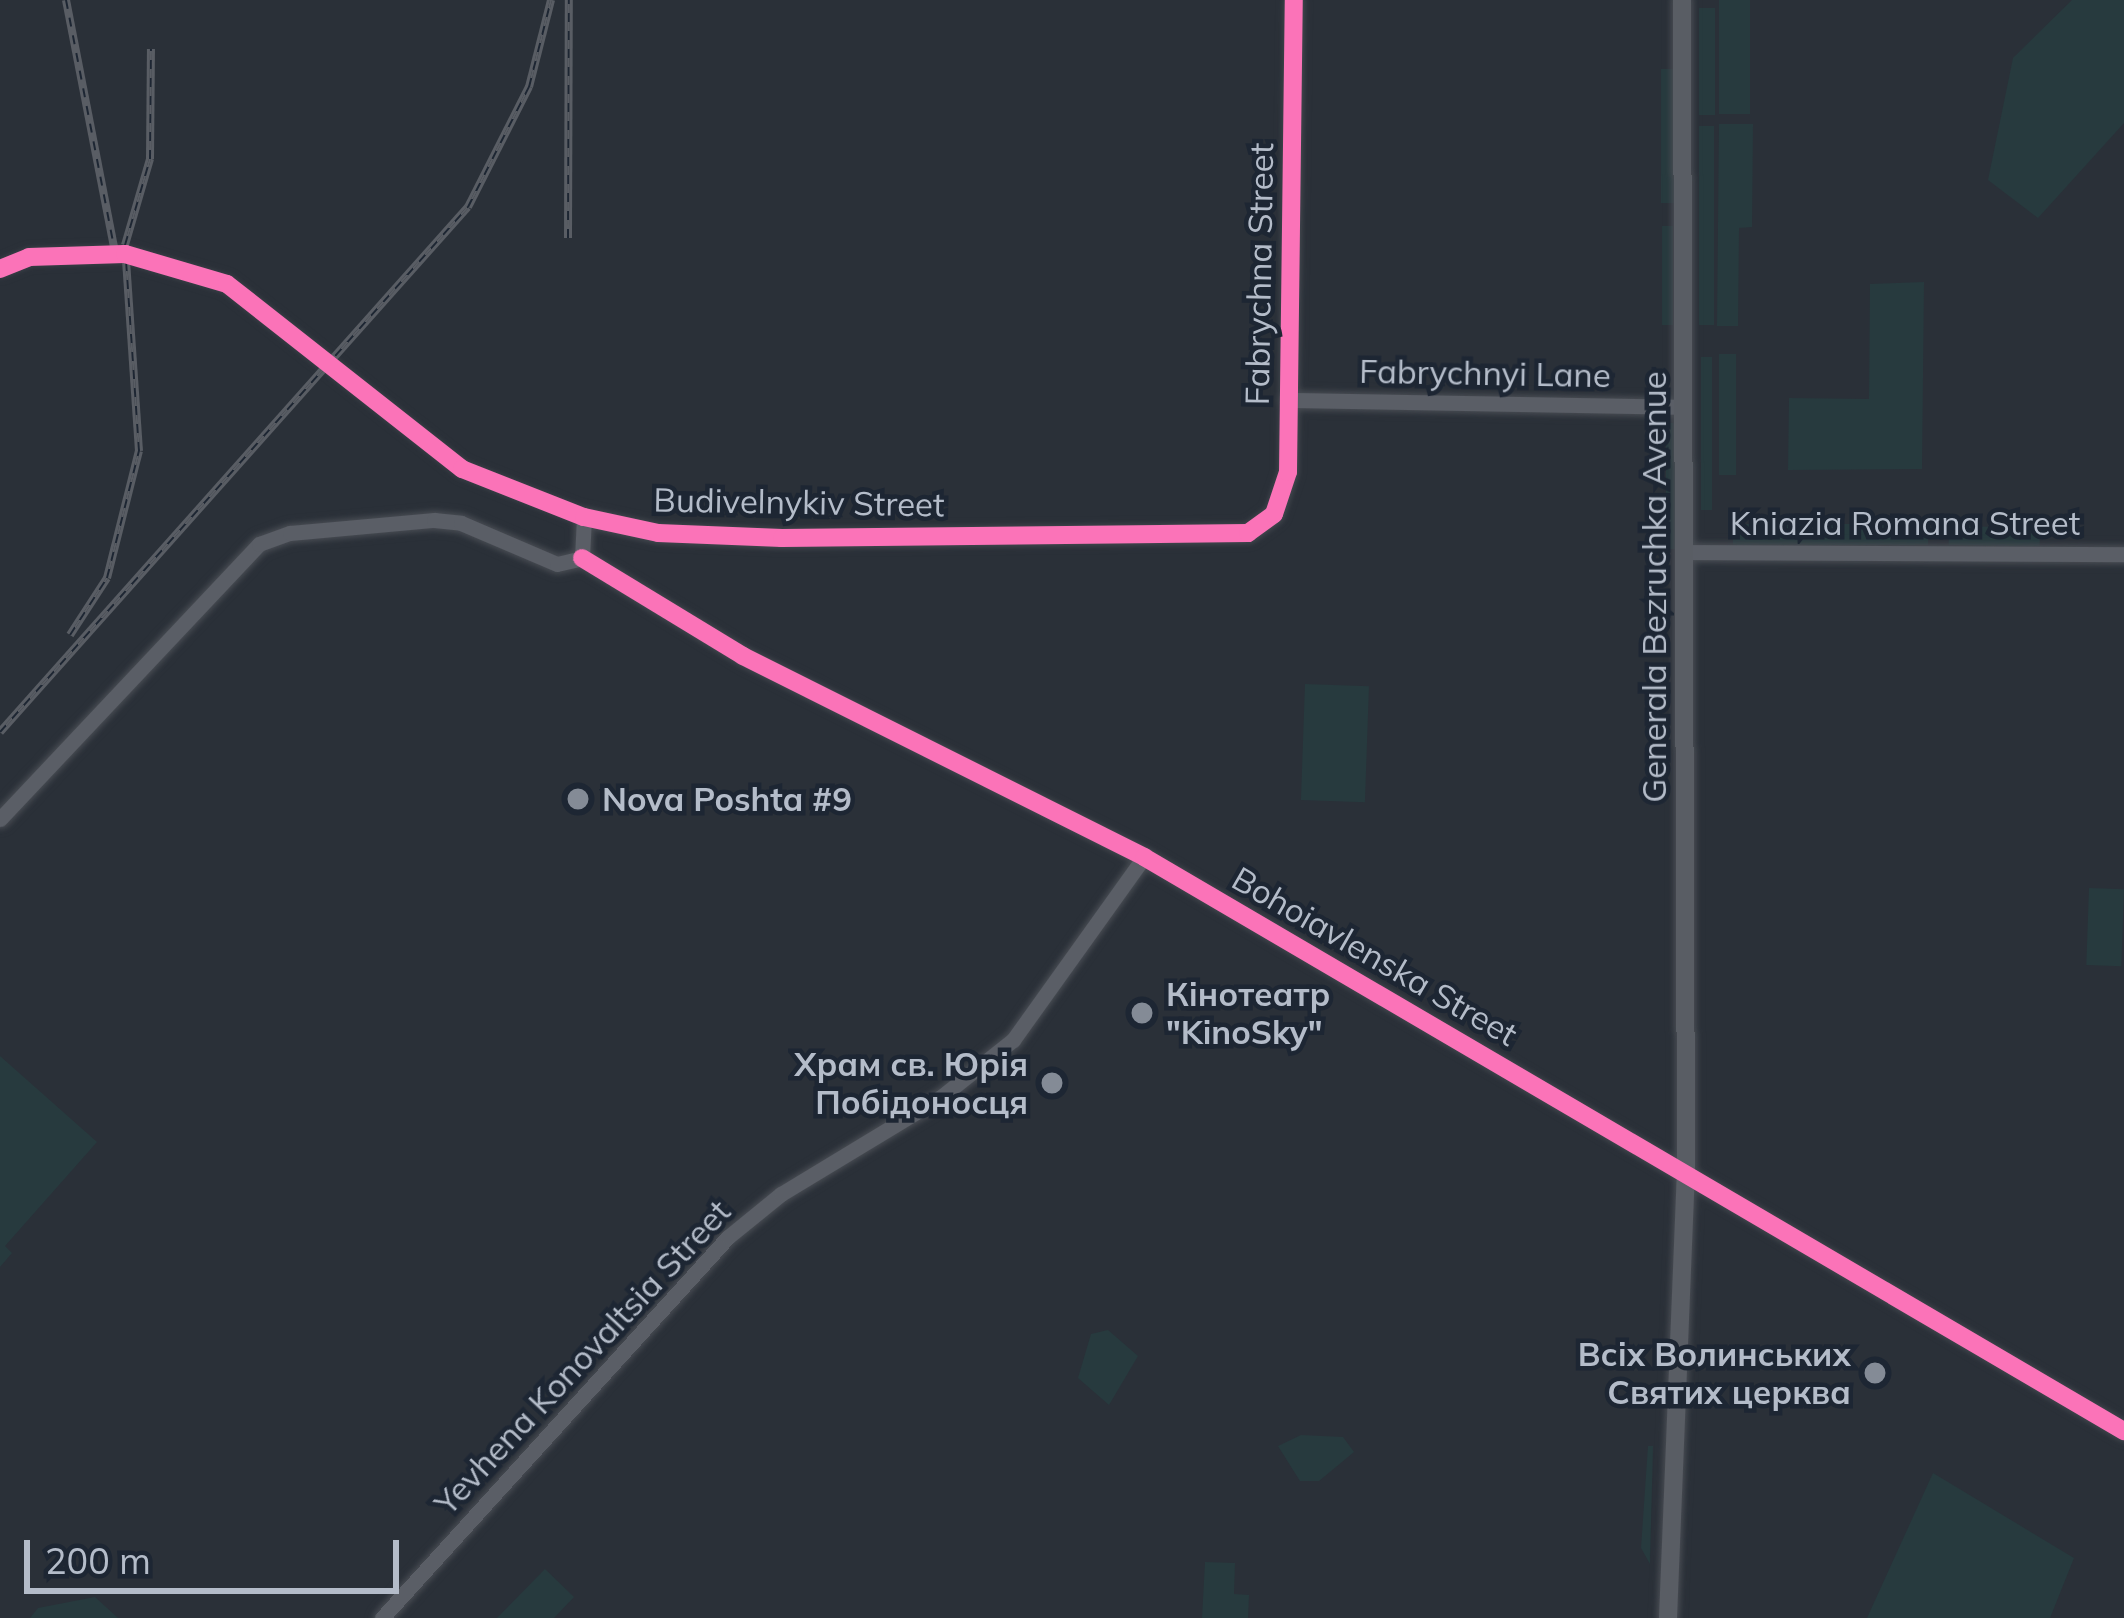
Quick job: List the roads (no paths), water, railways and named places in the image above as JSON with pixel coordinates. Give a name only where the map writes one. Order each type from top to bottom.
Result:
[{"type":"main road","name":"Generala Bezruchka Avenue","points":[[1668,1618],[1686,1173],[1682,0]]},
{"type":"street","name":"Fabrychna Street","points":[[1248,533],[1274,514],[1288,472],[1294,0]]},
{"type":"street","name":"Budivelnykiv Street","points":[[0,269],[29,257],[125,254],[227,284],[462,469],[584,517],[658,533],[782,538],[1248,533]]},
{"type":"street","name":"Fabrychnyi Lane","points":[[1287,400],[1683,406]]},
{"type":"street","points":[[0,819],[259,544],[290,533],[434,520],[461,523],[557,564],[582,558],[584,517]]},
{"type":"street","name":"Kniazia Romana Street","points":[[1685,552],[2124,554]]},
{"type":"street","name":"Bohoiavlenska Street","points":[[582,558],[743,656],[1144,857],[2124,1431]]},
{"type":"street","name":"Yevhena Konovaltsia Street","points":[[382,1618],[728,1237],[781,1194],[954,1088],[1013,1040],[1144,857]]},
{"type":"railway","points":[[66,0],[116,258]]},
{"type":"railway","points":[[0,732],[468,207],[529,87],[551,0]]},
{"type":"railway","points":[[568,238],[569,0]]},
{"type":"railway","points":[[70,635],[107,578],[139,451],[125,245],[150,159],[151,49]]},
{"type":"place","name":"Nova Poshta #9","points":[[578,799]]},
{"type":"place","name":"Кінотеатр \"KinoSky\"","points":[[1142,1013]]},
{"type":"place","name":"Храм св. Юрія Побідоносця","points":[[1052,1083]]},
{"type":"place","name":"Всіх Волинських Святих церква","points":[[1875,1373]]}]
